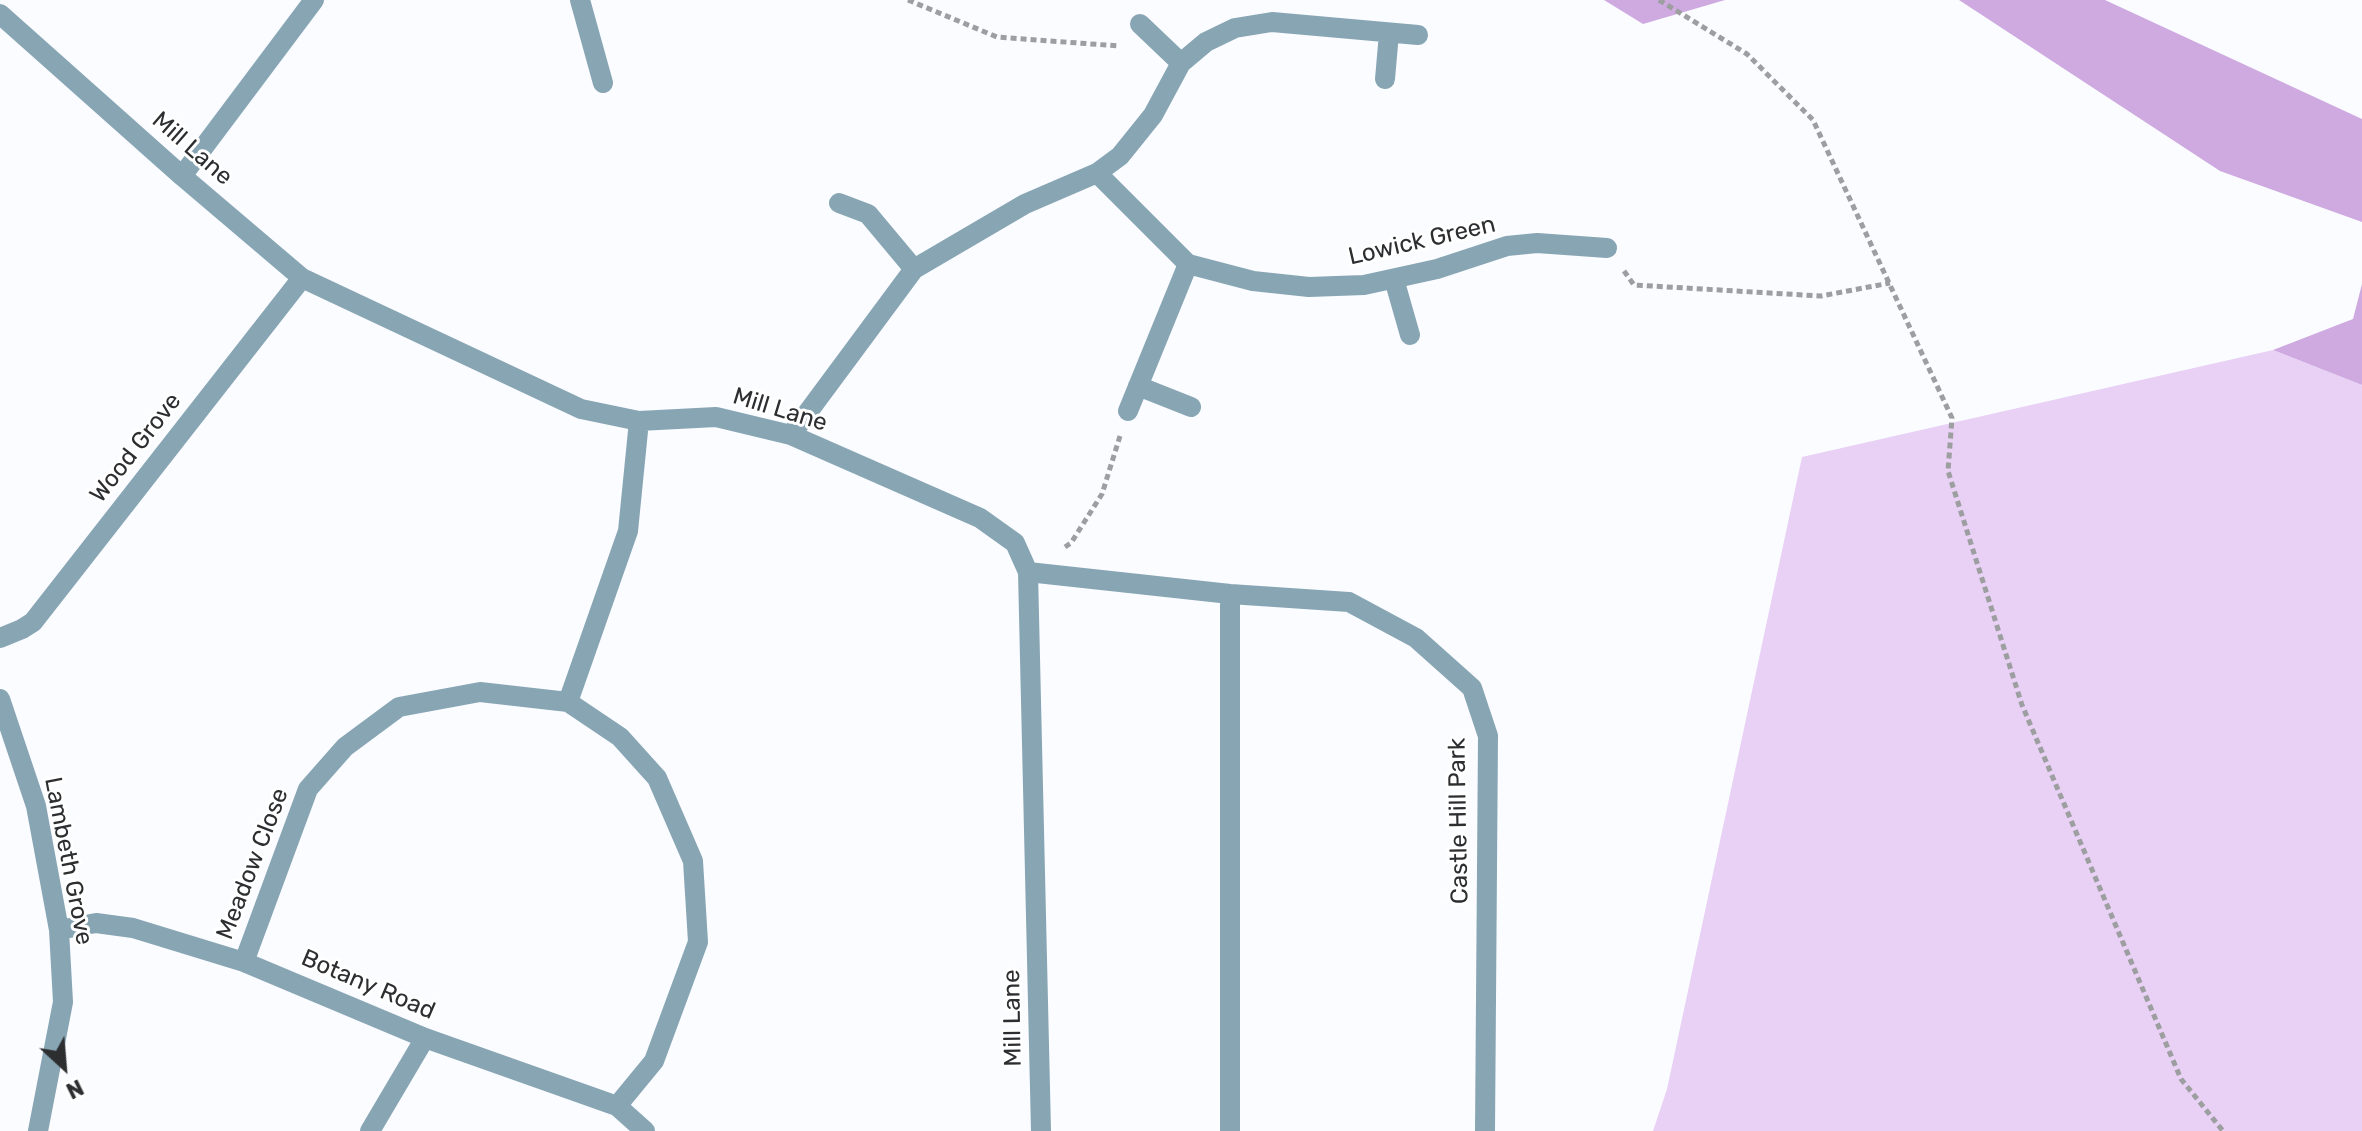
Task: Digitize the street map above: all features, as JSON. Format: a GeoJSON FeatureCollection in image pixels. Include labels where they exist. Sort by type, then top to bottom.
{"type":"FeatureCollection","features":[{"type":"Feature","properties":{"kind":"street"},"geometry":{"type":"LineString","coordinates":[[182,176],[314,0]]}},
{"type":"Feature","properties":{"kind":"street"},"geometry":{"type":"LineString","coordinates":[[580,0],[603,83]]}},
{"type":"Feature","properties":{"kind":"street","name":"Mill Lane"},"geometry":{"type":"LineString","coordinates":[[0,14],[302,278],[581,409],[639,421],[716,417],[791,435],[980,518],[1015,543],[1028,572],[1041,1131]]}},
{"type":"Feature","properties":{"kind":"street"},"geometry":{"type":"LineString","coordinates":[[791,435],[914,269],[1025,204],[1097,173],[1120,156],[1153,115],[1181,63],[1206,42],[1235,28],[1272,22],[1418,35]]}},
{"type":"Feature","properties":{"kind":"street"},"geometry":{"type":"LineString","coordinates":[[1146,30],[1181,63]]}},
{"type":"Feature","properties":{"kind":"street"},"geometry":{"type":"LineString","coordinates":[[1385,79],[1389,33]]}},
{"type":"Feature","properties":{"kind":"street"},"geometry":{"type":"LineString","coordinates":[[1097,173],[1188,264],[1128,411]]}},
{"type":"Feature","properties":{"kind":"street"},"geometry":{"type":"LineString","coordinates":[[839,203],[868,214],[914,269]]}},
{"type":"Feature","properties":{"kind":"street","name":"Lowick Green"},"geometry":{"type":"LineString","coordinates":[[1188,264],[1253,281],[1309,287],[1364,285],[1437,269],[1507,246],[1537,243],[1607,248]]}},
{"type":"Feature","properties":{"kind":"street","name":"Wood Grove"},"geometry":{"type":"LineString","coordinates":[[0,638],[22,629],[39,614],[302,278]]}},
{"type":"Feature","properties":{"kind":"street"},"geometry":{"type":"LineString","coordinates":[[1394,279],[1410,335]]}},
{"type":"Feature","properties":{"kind":"street"},"geometry":{"type":"LineString","coordinates":[[1138,386],[1191,407]]}},
{"type":"Feature","properties":{"kind":"street"},"geometry":{"type":"LineString","coordinates":[[568,702],[628,531],[639,421]]}},
{"type":"Feature","properties":{"kind":"street","name":"Castle Hill Park"},"geometry":{"type":"LineString","coordinates":[[1028,572],[1230,594],[1349,602],[1416,638],[1472,688],[1488,736],[1485,1131]]}},
{"type":"Feature","properties":{"kind":"street"},"geometry":{"type":"LineString","coordinates":[[1230,594],[1230,1131]]}},
{"type":"Feature","properties":{"kind":"street","name":"Meadow Close"},"geometry":{"type":"LineString","coordinates":[[244,962],[308,789],[345,747],[399,707],[480,692],[568,702],[620,737],[657,778],[693,861],[698,942],[654,1061],[617,1106]]}},
{"type":"Feature","properties":{"kind":"street","name":"Lambeth Grove"},"geometry":{"type":"LineString","coordinates":[[0,699],[36,806],[59,930],[63,1002],[38,1131]]}},
{"type":"Feature","properties":{"kind":"street","name":"Botany Road"},"geometry":{"type":"LineString","coordinates":[[59,930],[96,923],[133,928],[244,962],[425,1038],[617,1106],[645,1131]]}},
{"type":"Feature","properties":{"kind":"street"},"geometry":{"type":"LineString","coordinates":[[370,1131],[425,1038]]}},
{"type":"Feature","properties":{"kind":"path"},"geometry":{"type":"LineString","coordinates":[[908,0],[997,37],[1134,46],[1146,30]]}},
{"type":"Feature","properties":{"kind":"path"},"geometry":{"type":"LineString","coordinates":[[1659,0],[1747,54],[1813,120],[1952,418],[1948,471],[2022,705],[2181,1079],[2223,1131]]}},
{"type":"Feature","properties":{"kind":"path"},"geometry":{"type":"LineString","coordinates":[[1607,248],[1634,285],[1821,296],[1890,283]]}},
{"type":"Feature","properties":{"kind":"path"},"geometry":{"type":"LineString","coordinates":[[1028,572],[1071,543],[1102,494],[1128,411]]}},
{"type":"Feature","properties":{"kind":"shaded area"},"geometry":{"type":"Polygon","coordinates":[[[1604,0],[1725,0],[1643,24],[1604,0]]]}},
{"type":"Feature","properties":{"kind":"shaded area"},"geometry":{"type":"Polygon","coordinates":[[[1959,0],[2105,0],[2362,119],[2362,222],[2220,171],[1959,0]]]}},
{"type":"Feature","properties":{"kind":"shaded area"},"geometry":{"type":"Polygon","coordinates":[[[2362,284],[2362,385],[2273,350],[2353,319],[2362,284]]]}},
{"type":"Feature","properties":{"kind":"shaded area"},"geometry":{"type":"Polygon","coordinates":[[[2273,350],[2362,385],[2362,1131],[1653,1131],[1667,1089],[1802,457],[2273,350]]]}}]}
